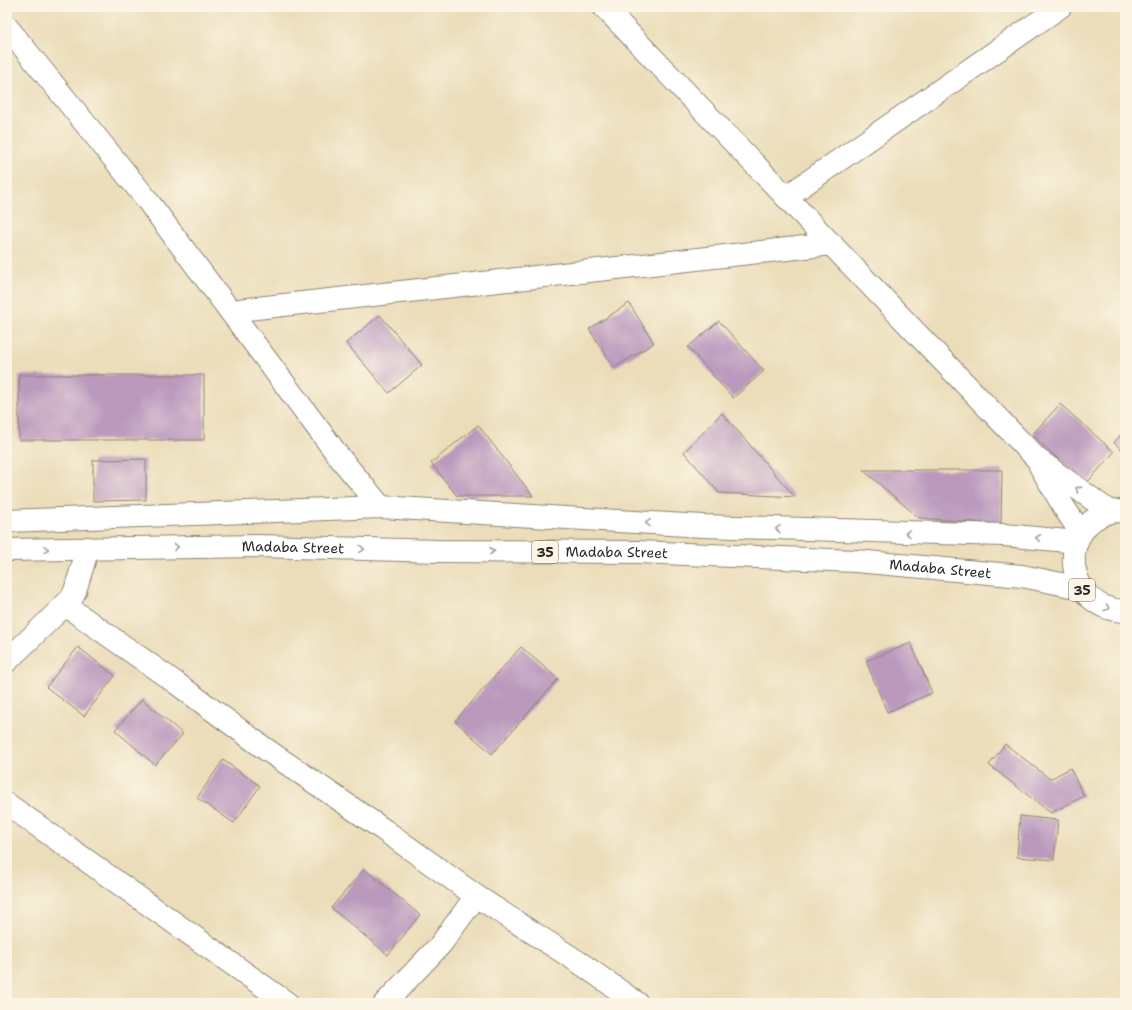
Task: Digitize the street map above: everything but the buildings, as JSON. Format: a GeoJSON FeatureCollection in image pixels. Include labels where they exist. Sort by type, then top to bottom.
{"type":"FeatureCollection","features":[{"type":"Feature","properties":{"kind":"street"},"geometry":{"type":"LineString","coordinates":[[604,7],[1037,459],[1117,512]]}},
{"type":"Feature","properties":{"kind":"street"},"geometry":{"type":"LineString","coordinates":[[786,198],[1060,7]]}},
{"type":"Feature","properties":{"kind":"street"},"geometry":{"type":"LineString","coordinates":[[7,27],[144,196],[340,458],[381,507]]}},
{"type":"Feature","properties":{"kind":"street"},"geometry":{"type":"LineString","coordinates":[[230,311],[832,244]]}},
{"type":"Feature","properties":{"kind":"street"},"geometry":{"type":"LineString","coordinates":[[1037,459],[1065,509],[1079,538]]}},
{"type":"Feature","properties":{"kind":"street"},"geometry":{"type":"LineString","coordinates":[[7,521],[381,507],[703,526],[1079,538]]}},
{"type":"Feature","properties":{"kind":"street"},"geometry":{"type":"LineString","coordinates":[[1079,538],[1094,520],[1117,512]]}},
{"type":"Feature","properties":{"kind":"street","name":"35"},"geometry":{"type":"LineString","coordinates":[[1079,538],[1073,566],[1081,588],[1095,603],[1114,611],[1125,611]]}},
{"type":"Feature","properties":{"kind":"street","name":"Madaba Street"},"geometry":{"type":"LineString","coordinates":[[7,550],[258,546],[438,551],[638,552],[856,561],[1022,576],[1081,588]]}},
{"type":"Feature","properties":{"kind":"street"},"geometry":{"type":"LineString","coordinates":[[7,661],[65,605],[75,591],[88,548]]}},
{"type":"Feature","properties":{"kind":"street"},"geometry":{"type":"LineString","coordinates":[[65,605],[176,683],[264,748],[384,830],[476,896],[583,965],[637,1003]]}},
{"type":"Feature","properties":{"kind":"street"},"geometry":{"type":"LineString","coordinates":[[7,804],[287,1003]]}},
{"type":"Feature","properties":{"kind":"street"},"geometry":{"type":"LineString","coordinates":[[385,1003],[441,944],[476,896]]}}]}
